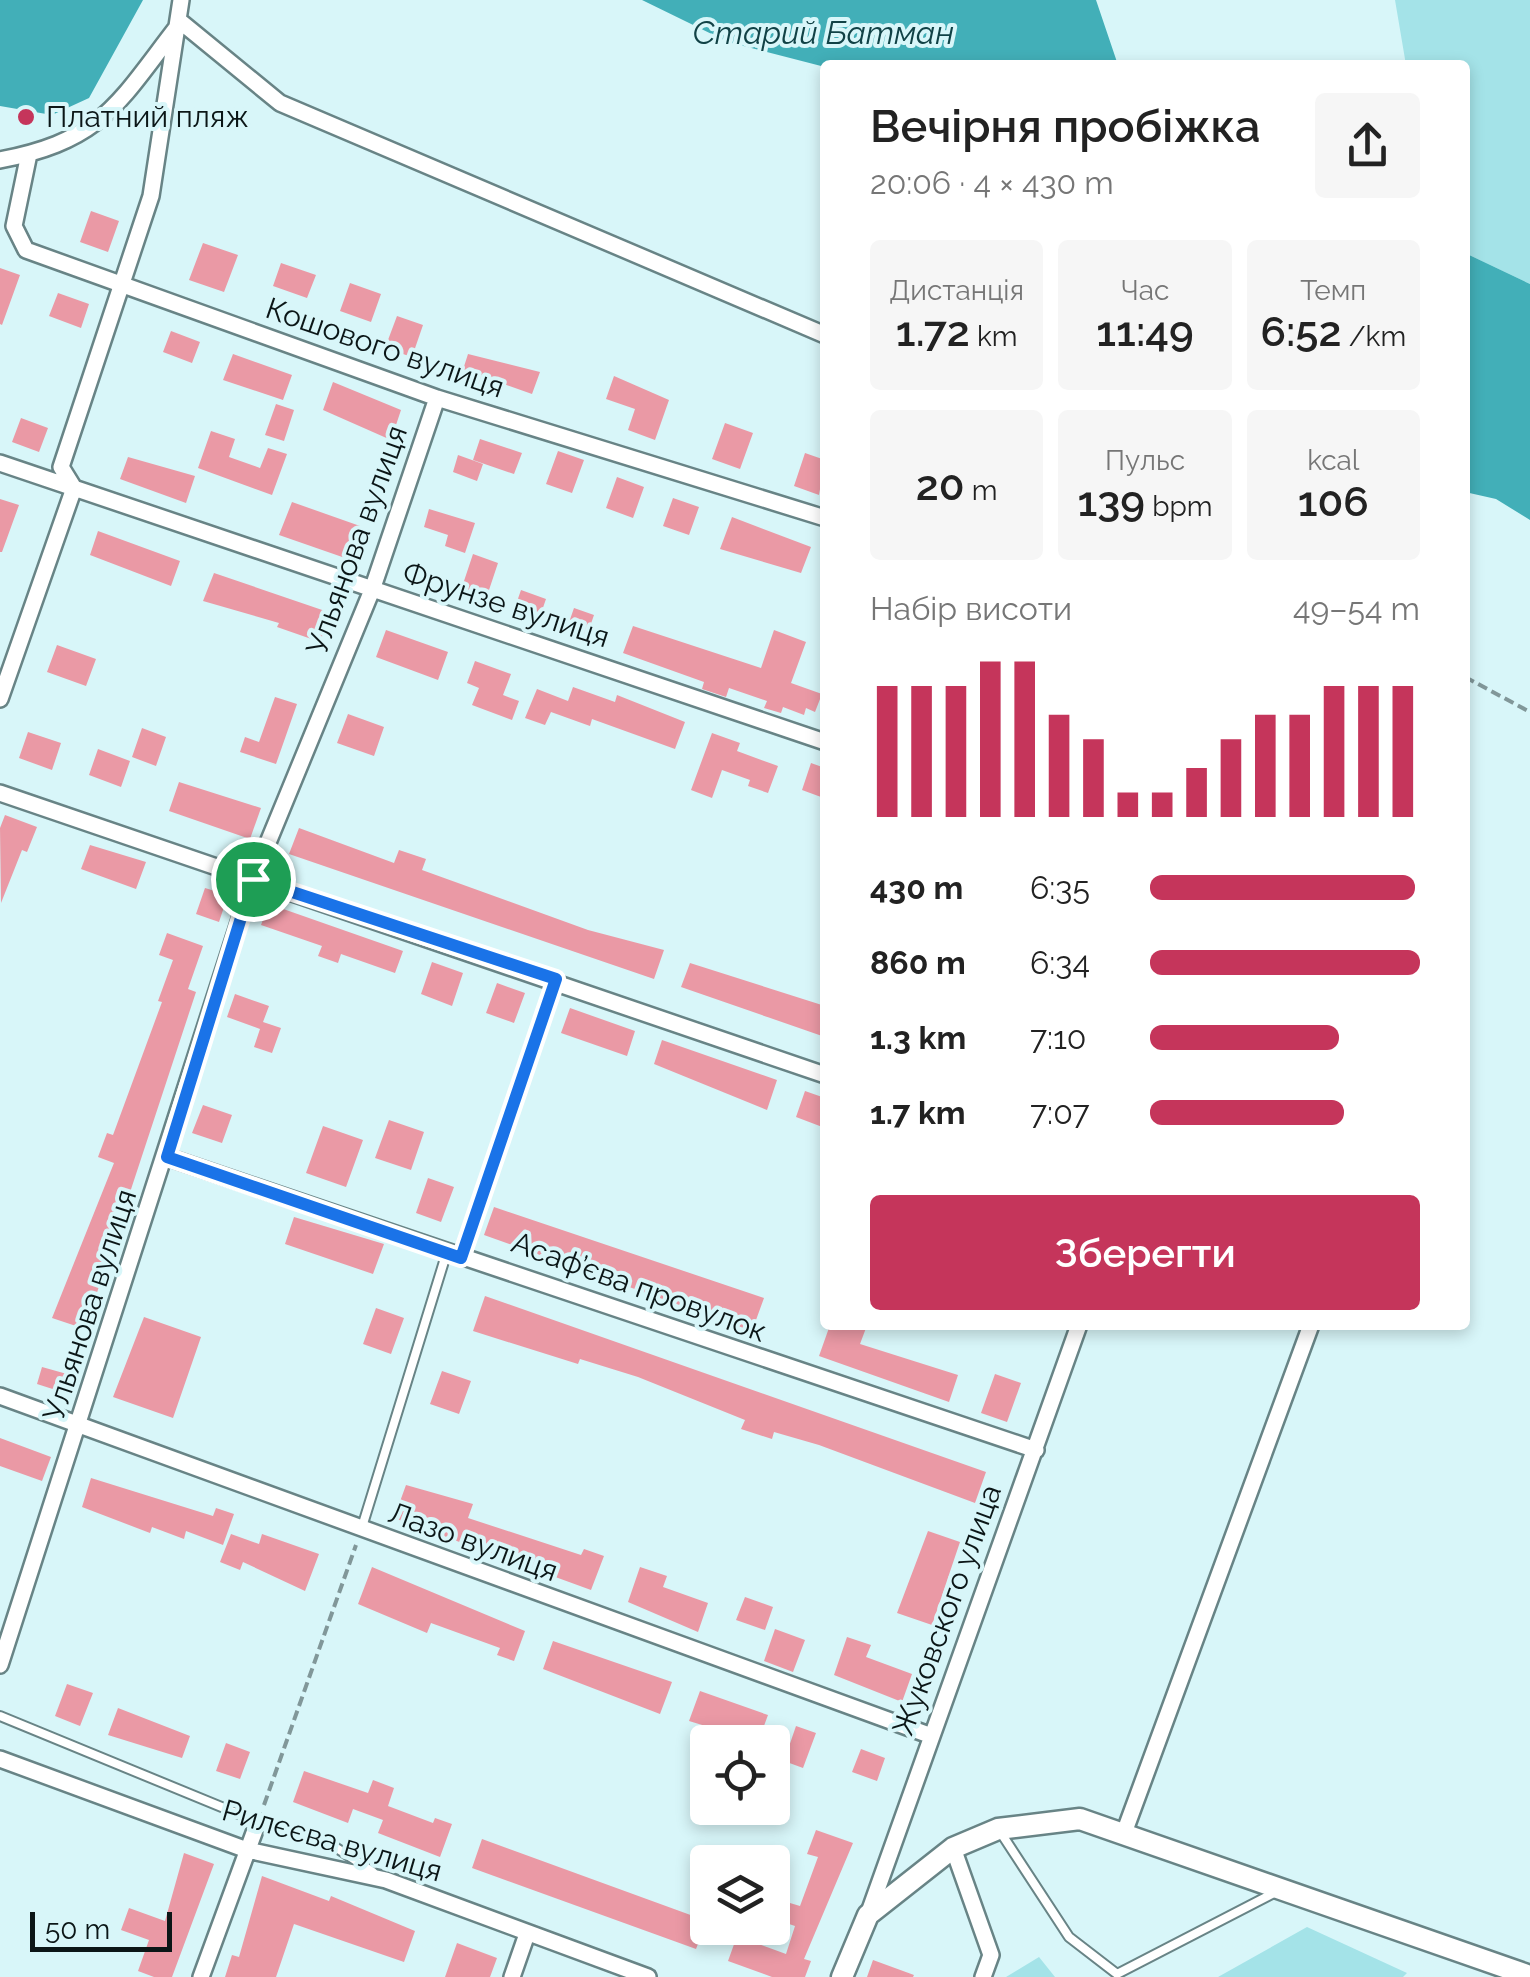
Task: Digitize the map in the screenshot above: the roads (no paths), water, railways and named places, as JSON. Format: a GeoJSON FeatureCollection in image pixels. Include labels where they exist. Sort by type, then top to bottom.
{"type":"FeatureCollection","features":[{"type":"Feature","properties":{"kind":"street"},"geometry":{"type":"LineString","coordinates":[[0,699],[74,488],[61,467],[151,196],[181,0]]}},
{"type":"Feature","properties":{"kind":"street"},"geometry":{"type":"LineString","coordinates":[[0,160],[51,150],[106,118],[180,22]]}},
{"type":"Feature","properties":{"kind":"street"},"geometry":{"type":"LineString","coordinates":[[180,22],[280,103],[820,333]]}},
{"type":"Feature","properties":{"kind":"street","name":"Кошового вулиця"},"geometry":{"type":"LineString","coordinates":[[29,154],[14,226],[26,250],[437,398],[820,516]]}},
{"type":"Feature","properties":{"kind":"street","name":"Ульянова вулиця"},"geometry":{"type":"LineString","coordinates":[[0,1666],[167,1157],[253,879],[372,590],[437,398]]}},
{"type":"Feature","properties":{"kind":"street","name":"Фрунзе вулиця"},"geometry":{"type":"LineString","coordinates":[[0,463],[820,740]]}},
{"type":"Feature","properties":{"kind":"street"},"geometry":{"type":"LineString","coordinates":[[0,793],[556,979],[820,1073]]}},
{"type":"Feature","properties":{"kind":"street","name":"Асаф’єва провулок"},"geometry":{"type":"LineString","coordinates":[[167,1157],[1036,1450]]}},
{"type":"Feature","properties":{"kind":"street","name":"Жуковского улица"},"geometry":{"type":"LineString","coordinates":[[868,1915],[1077,1330]]}},
{"type":"Feature","properties":{"kind":"street"},"geometry":{"type":"LineString","coordinates":[[1124,1833],[1309,1330]]}},
{"type":"Feature","properties":{"kind":"street","name":"Лазо вулиця"},"geometry":{"type":"LineString","coordinates":[[0,1396],[360,1532],[929,1736]]}},
{"type":"Feature","properties":{"kind":"street","name":"Рилєєва вулиця"},"geometry":{"type":"LineString","coordinates":[[0,1759],[247,1850],[386,1880],[648,1977]]}},
{"type":"Feature","properties":{"kind":"street"},"geometry":{"type":"LineString","coordinates":[[842,1977],[868,1915],[953,1848],[998,1830],[1080,1819],[1530,1976]]}},
{"type":"Feature","properties":{"kind":"street"},"geometry":{"type":"LineString","coordinates":[[201,1977],[258,1822]]}},
{"type":"Feature","properties":{"kind":"street"},"geometry":{"type":"LineString","coordinates":[[953,1848],[991,1955],[983,1977]]}},
{"type":"Feature","properties":{"kind":"street"},"geometry":{"type":"LineString","coordinates":[[512,1977],[526,1934]]}},
{"type":"Feature","properties":{"kind":"lane"},"geometry":{"type":"LineString","coordinates":[[360,1532],[453,1256],[556,979]]}},
{"type":"Feature","properties":{"kind":"lane"},"geometry":{"type":"LineString","coordinates":[[0,1716],[258,1822],[329,1843],[386,1880]]}},
{"type":"Feature","properties":{"kind":"lane"},"geometry":{"type":"LineString","coordinates":[[998,1830],[1069,1937],[1117,1974],[1283,1888]]}},
{"type":"Feature","properties":{"kind":"water"},"geometry":{"type":"Polygon","coordinates":[[[0,0],[143,0],[89,98],[52,115],[0,106],[0,0]]]}},
{"type":"Feature","properties":{"kind":"water","name":"Старий Батман"},"geometry":{"type":"Polygon","coordinates":[[[642,0],[1096,0],[1116,60],[820,60],[820,66],[728,42],[642,0]]]}},
{"type":"Feature","properties":{"kind":"water"},"geometry":{"type":"Polygon","coordinates":[[[1470,255],[1530,284],[1530,520],[1496,499],[1470,493],[1470,255]]]}},
{"type":"Feature","properties":{"kind":"place","name":"Платний пляж"},"geometry":{"type":"Point","coordinates":[26,117]}}]}
